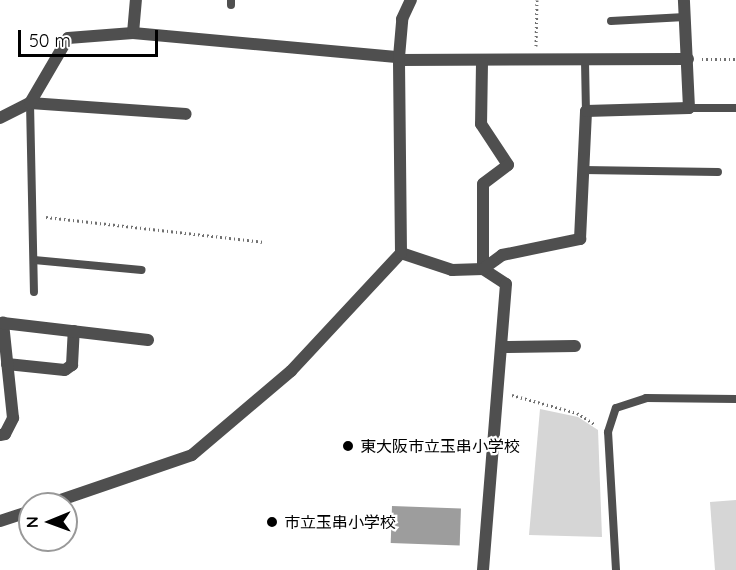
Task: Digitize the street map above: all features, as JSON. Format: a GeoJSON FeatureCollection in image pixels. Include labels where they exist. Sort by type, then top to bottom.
{"type":"FeatureCollection","features":[{"type":"Feature","properties":{"kind":"street"},"geometry":{"type":"LineString","coordinates":[[133,33],[136,0]]}},
{"type":"Feature","properties":{"kind":"street"},"geometry":{"type":"LineString","coordinates":[[78,494],[192,455],[291,371],[401,253],[399,58],[402,19],[411,0]]}},
{"type":"Feature","properties":{"kind":"street"},"geometry":{"type":"LineString","coordinates":[[401,253],[452,270],[483,269],[502,255],[580,239],[586,111],[689,108],[684,0]]}},
{"type":"Feature","properties":{"kind":"street"},"geometry":{"type":"LineString","coordinates":[[30,103],[68,38],[133,33],[399,58],[482,63],[688,59]]}},
{"type":"Feature","properties":{"kind":"street"},"geometry":{"type":"LineString","coordinates":[[482,63],[481,124],[508,165],[483,184],[483,269]]}},
{"type":"Feature","properties":{"kind":"street"},"geometry":{"type":"LineString","coordinates":[[0,118],[30,103],[186,114]]}},
{"type":"Feature","properties":{"kind":"street"},"geometry":{"type":"LineString","coordinates":[[483,269],[506,284],[503,347],[483,570]]}},
{"type":"Feature","properties":{"kind":"street"},"geometry":{"type":"LineString","coordinates":[[0,435],[5,434],[13,418],[3,323],[148,340]]}},
{"type":"Feature","properties":{"kind":"street"},"geometry":{"type":"LineString","coordinates":[[7,364],[65,370],[72,365],[74,331]]}},
{"type":"Feature","properties":{"kind":"street"},"geometry":{"type":"LineString","coordinates":[[503,347],[575,346]]}},
{"type":"Feature","properties":{"kind":"street"},"geometry":{"type":"LineString","coordinates":[[0,521],[18,515]]}},
{"type":"Feature","properties":{"kind":"lane"},"geometry":{"type":"LineString","coordinates":[[610,21],[685,17]]}},
{"type":"Feature","properties":{"kind":"lane"},"geometry":{"type":"LineString","coordinates":[[585,61],[586,111]]}},
{"type":"Feature","properties":{"kind":"lane"},"geometry":{"type":"LineString","coordinates":[[30,103],[35,216],[34,292]]}},
{"type":"Feature","properties":{"kind":"lane"},"geometry":{"type":"LineString","coordinates":[[689,108],[736,108]]}},
{"type":"Feature","properties":{"kind":"lane"},"geometry":{"type":"LineString","coordinates":[[583,170],[718,172]]}},
{"type":"Feature","properties":{"kind":"lane"},"geometry":{"type":"LineString","coordinates":[[34,260],[142,270]]}},
{"type":"Feature","properties":{"kind":"lane"},"geometry":{"type":"LineString","coordinates":[[616,570],[608,432],[616,408],[646,398],[736,399]]}},
{"type":"Feature","properties":{"kind":"path"},"geometry":{"type":"LineString","coordinates":[[535,62],[537,0]]}},
{"type":"Feature","properties":{"kind":"path"},"geometry":{"type":"LineString","coordinates":[[688,59],[736,60]]}},
{"type":"Feature","properties":{"kind":"path"},"geometry":{"type":"LineString","coordinates":[[35,216],[265,242]]}},
{"type":"Feature","properties":{"kind":"path"},"geometry":{"type":"LineString","coordinates":[[499,392],[577,413],[608,432]]}},
{"type":"Feature","properties":{"kind":"shaded area"},"geometry":{"type":"Polygon","coordinates":[[[540,409],[578,417],[598,430],[602,537],[529,535],[540,409]]]}},
{"type":"Feature","properties":{"kind":"shaded area"},"geometry":{"type":"Polygon","coordinates":[[[736,500],[736,570],[715,570],[710,502],[736,500]]]}},
{"type":"Feature","properties":{"kind":"shaded area"},"geometry":{"type":"Polygon","coordinates":[[[392,506],[461,508],[460,545],[391,543],[392,506]]]}},
{"type":"Feature","properties":{"kind":"place","name":"東大阪市立玉串小学校"},"geometry":{"type":"Point","coordinates":[348,446]}},
{"type":"Feature","properties":{"kind":"place","name":"市立玉串小学校"},"geometry":{"type":"Point","coordinates":[272,522]}}]}
